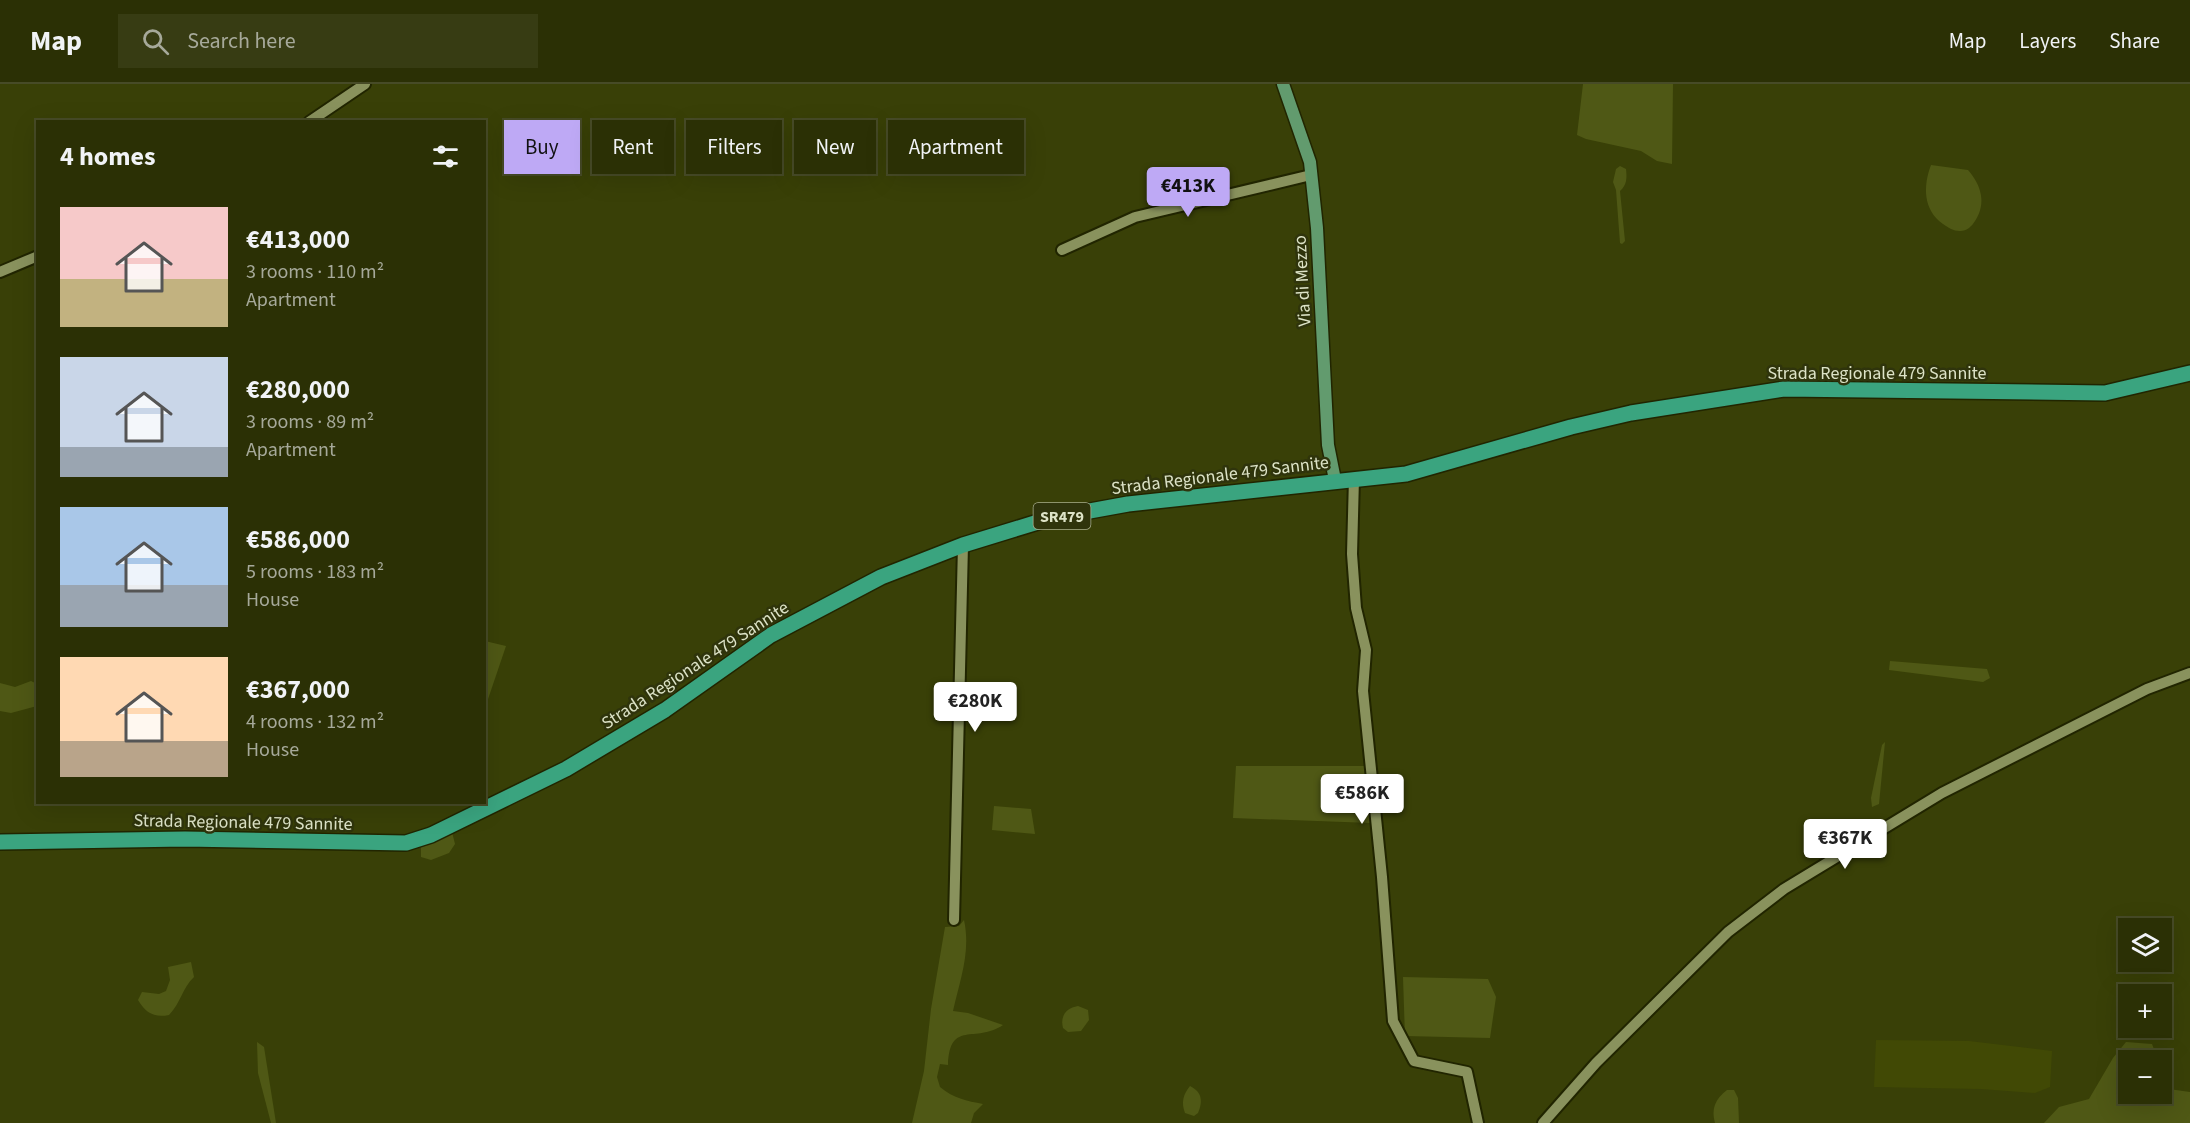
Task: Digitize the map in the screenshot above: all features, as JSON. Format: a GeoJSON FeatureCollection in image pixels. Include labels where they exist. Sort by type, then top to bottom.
{"type":"FeatureCollection","features":[{"type":"Feature","properties":{"kind":"main road","name":"Via di Mezzo"},"geometry":{"type":"LineString","coordinates":[[1283,84],[1310,162],[1317,228],[1328,445],[1335,480]]}},
{"type":"Feature","properties":{"kind":"main road","name":"Strada Regionale 479 Sannite"},"geometry":{"type":"LineString","coordinates":[[0,842],[185,839],[406,843],[431,835],[545,779],[626,735],[784,627],[881,577],[963,545],[1051,518],[1128,504],[1406,474],[1571,427],[1632,413],[1784,389],[2105,393],[2190,374]]}},
{"type":"Feature","properties":{"kind":"street"},"geometry":{"type":"LineString","coordinates":[[312,120],[365,84]]}},
{"type":"Feature","properties":{"kind":"street"},"geometry":{"type":"LineString","coordinates":[[1062,250],[1136,217],[1311,175]]}},
{"type":"Feature","properties":{"kind":"street"},"geometry":{"type":"LineString","coordinates":[[0,272],[36,257]]}},
{"type":"Feature","properties":{"kind":"street"},"geometry":{"type":"LineString","coordinates":[[1354,478],[1352,554],[1356,608],[1366,650],[1363,691],[1382,877],[1393,1021],[1414,1061],[1467,1072],[1478,1123]]}},
{"type":"Feature","properties":{"kind":"street"},"geometry":{"type":"LineString","coordinates":[[954,920],[963,545]]}},
{"type":"Feature","properties":{"kind":"street"},"geometry":{"type":"LineString","coordinates":[[1543,1123],[1596,1063],[1728,932],[1784,890],[1942,793],[2147,689],[2190,673]]}},
{"type":"Feature","properties":{"kind":"shaded area"},"geometry":{"type":"Polygon","coordinates":[[[1583,84],[1673,84],[1672,164],[1657,161],[1641,151],[1577,135],[1583,84]]]}},
{"type":"Feature","properties":{"kind":"shaded area"},"geometry":{"type":"Polygon","coordinates":[[[1931,165],[1968,170],[1976,182],[1981,194],[1981,208],[1975,221],[1967,229],[1960,231],[1951,229],[1936,218],[1928,205],[1926,189],[1931,165]]]}},
{"type":"Feature","properties":{"kind":"shaded area"},"geometry":{"type":"Polygon","coordinates":[[[1620,166],[1626,169],[1625,184],[1620,191],[1625,241],[1622,244],[1620,243],[1616,190],[1613,182],[1616,169],[1620,166]]]}},
{"type":"Feature","properties":{"kind":"shaded area"},"geometry":{"type":"Polygon","coordinates":[[[486,641],[506,646],[486,705],[486,641]]]}},
{"type":"Feature","properties":{"kind":"shaded area"},"geometry":{"type":"Polygon","coordinates":[[[1890,661],[1987,669],[1990,678],[1983,682],[1889,670],[1890,661]]]}},
{"type":"Feature","properties":{"kind":"shaded area"},"geometry":{"type":"Polygon","coordinates":[[[31,681],[36,684],[36,706],[11,713],[0,711],[0,683],[15,687],[31,681]]]}},
{"type":"Feature","properties":{"kind":"shaded area"},"geometry":{"type":"Polygon","coordinates":[[[1885,742],[1879,804],[1872,807],[1871,798],[1882,745],[1885,742]]]}},
{"type":"Feature","properties":{"kind":"shaded area"},"geometry":{"type":"Polygon","coordinates":[[[1236,766],[1365,766],[1371,823],[1233,818],[1236,766]]]}},
{"type":"Feature","properties":{"kind":"shaded area"},"geometry":{"type":"Polygon","coordinates":[[[994,806],[1031,809],[1035,834],[992,830],[994,806]]]}},
{"type":"Feature","properties":{"kind":"shaded area"},"geometry":{"type":"Polygon","coordinates":[[[452,832],[455,844],[449,853],[431,860],[421,857],[421,845],[452,832]]]}},
{"type":"Feature","properties":{"kind":"shaded area"},"geometry":{"type":"Polygon","coordinates":[[[964,920],[965,955],[953,1011],[968,1013],[1003,1025],[983,1033],[959,1037],[950,1051],[948,1065],[940,1064],[937,1077],[940,1087],[950,1094],[983,1104],[974,1113],[971,1123],[912,1123],[924,1071],[931,1009],[945,927],[959,926],[964,920]]]}},
{"type":"Feature","properties":{"kind":"shaded area"},"geometry":{"type":"Polygon","coordinates":[[[191,962],[194,977],[169,1015],[151,1014],[144,1008],[138,1000],[142,992],[159,994],[166,991],[170,980],[168,967],[191,962]]]}},
{"type":"Feature","properties":{"kind":"shaded area"},"geometry":{"type":"Polygon","coordinates":[[[1403,977],[1488,979],[1496,997],[1490,1038],[1405,1036],[1403,977]]]}},
{"type":"Feature","properties":{"kind":"shaded area"},"geometry":{"type":"Polygon","coordinates":[[[1078,1006],[1088,1010],[1089,1020],[1081,1031],[1068,1032],[1063,1028],[1063,1016],[1067,1011],[1078,1006]]]}},
{"type":"Feature","properties":{"kind":"shaded area"},"geometry":{"type":"Polygon","coordinates":[[[1876,1040],[1969,1041],[2052,1051],[2050,1087],[2035,1093],[1981,1089],[1874,1087],[1876,1040]]]}},
{"type":"Feature","properties":{"kind":"shaded area"},"geometry":{"type":"Polygon","coordinates":[[[257,1042],[264,1047],[276,1123],[271,1123],[258,1073],[257,1042]]]}},
{"type":"Feature","properties":{"kind":"shaded area"},"geometry":{"type":"Polygon","coordinates":[[[2126,1042],[2152,1044],[2154,1050],[2120,1050],[2126,1042]]]}},
{"type":"Feature","properties":{"kind":"shaded area"},"geometry":{"type":"Polygon","coordinates":[[[2118,1052],[2118,1104],[2172,1104],[2172,1089],[2190,1092],[2190,1123],[2044,1123],[2059,1107],[2089,1099],[2118,1052]]]}},
{"type":"Feature","properties":{"kind":"shaded area"},"geometry":{"type":"Polygon","coordinates":[[[1190,1086],[1197,1091],[1201,1101],[1200,1109],[1194,1116],[1185,1113],[1183,1105],[1184,1096],[1190,1086]]]}},
{"type":"Feature","properties":{"kind":"shaded area"},"geometry":{"type":"Polygon","coordinates":[[[1727,1090],[1734,1090],[1738,1098],[1739,1123],[1715,1123],[1715,1105],[1727,1090]]]}}]}
